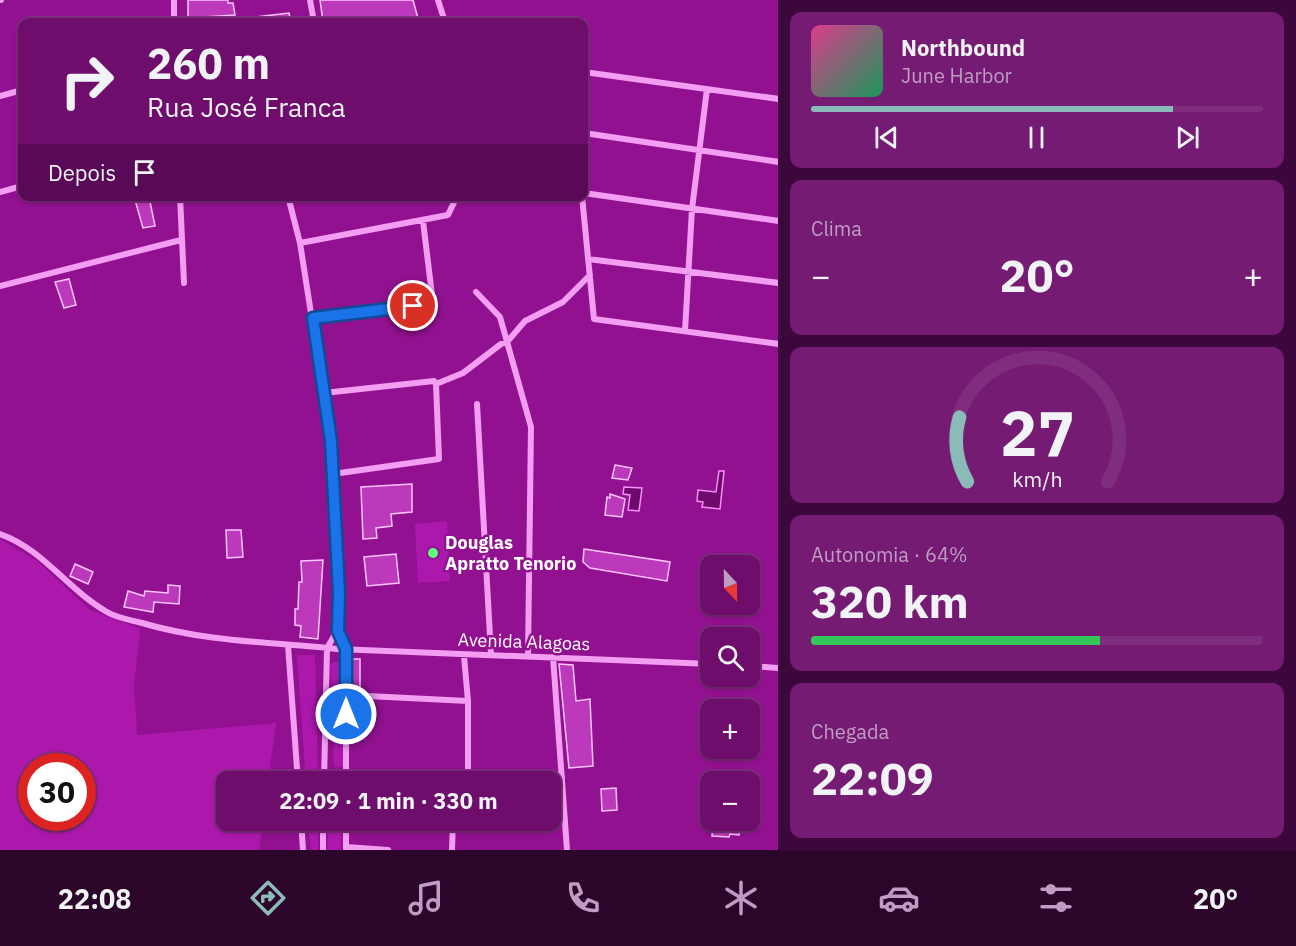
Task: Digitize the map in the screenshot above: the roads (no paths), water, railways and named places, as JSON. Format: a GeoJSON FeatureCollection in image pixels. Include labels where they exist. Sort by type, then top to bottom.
{"type":"FeatureCollection","features":[{"type":"Feature","properties":{"kind":"street"},"geometry":{"type":"LineString","coordinates":[[174,0],[174,18]]}},
{"type":"Feature","properties":{"kind":"street"},"geometry":{"type":"LineString","coordinates":[[310,0],[313,18]]}},
{"type":"Feature","properties":{"kind":"street"},"geometry":{"type":"LineString","coordinates":[[438,0],[444,18]]}},
{"type":"Feature","properties":{"kind":"street"},"geometry":{"type":"LineString","coordinates":[[588,73],[778,99]]}},
{"type":"Feature","properties":{"kind":"street"},"geometry":{"type":"LineString","coordinates":[[685,331],[693,210],[707,89]]}},
{"type":"Feature","properties":{"kind":"street"},"geometry":{"type":"LineString","coordinates":[[0,96],[18,91]]}},
{"type":"Feature","properties":{"kind":"street"},"geometry":{"type":"LineString","coordinates":[[588,134],[778,162]]}},
{"type":"Feature","properties":{"kind":"street"},"geometry":{"type":"LineString","coordinates":[[0,192],[18,187]]}},
{"type":"Feature","properties":{"kind":"street"},"geometry":{"type":"LineString","coordinates":[[588,196],[778,221]]}},
{"type":"Feature","properties":{"kind":"street"},"geometry":{"type":"LineString","coordinates":[[180,201],[184,283]]}},
{"type":"Feature","properties":{"kind":"street"},"geometry":{"type":"LineString","coordinates":[[289,201],[300,243],[313,318],[333,474],[339,592],[338,631],[346,649],[346,771]]}},
{"type":"Feature","properties":{"kind":"street"},"geometry":{"type":"LineString","coordinates":[[300,243],[448,215],[455,201]]}},
{"type":"Feature","properties":{"kind":"street"},"geometry":{"type":"LineString","coordinates":[[583,201],[594,319],[778,344]]}},
{"type":"Feature","properties":{"kind":"street"},"geometry":{"type":"LineString","coordinates":[[313,318],[433,303],[423,221]]}},
{"type":"Feature","properties":{"kind":"street"},"geometry":{"type":"LineString","coordinates":[[0,286],[181,240]]}},
{"type":"Feature","properties":{"kind":"street"},"geometry":{"type":"LineString","coordinates":[[588,259],[778,284]]}},
{"type":"Feature","properties":{"kind":"street"},"geometry":{"type":"LineString","coordinates":[[324,393],[436,383],[463,373],[501,344],[507,342],[525,321],[563,302],[590,275]]}},
{"type":"Feature","properties":{"kind":"street"},"geometry":{"type":"LineString","coordinates":[[476,292],[500,317],[531,427],[528,656]]}},
{"type":"Feature","properties":{"kind":"street"},"geometry":{"type":"LineString","coordinates":[[333,474],[439,459],[436,383]]}},
{"type":"Feature","properties":{"kind":"street"},"geometry":{"type":"LineString","coordinates":[[477,404],[491,654]]}},
{"type":"Feature","properties":{"kind":"street"},"geometry":{"type":"LineString","coordinates":[[0,534],[39,555],[84,597],[109,613],[182,632],[226,640],[323,647]]}},
{"type":"Feature","properties":{"kind":"street"},"geometry":{"type":"LineString","coordinates":[[324,771],[323,647],[338,631]]}},
{"type":"Feature","properties":{"kind":"street"},"geometry":{"type":"LineString","coordinates":[[288,645],[297,771]]}},
{"type":"Feature","properties":{"kind":"street","name":"Avenida Alagoas"},"geometry":{"type":"LineString","coordinates":[[323,647],[464,656],[491,654],[700,664]]}},
{"type":"Feature","properties":{"kind":"street"},"geometry":{"type":"LineString","coordinates":[[464,656],[468,701],[468,771]]}},
{"type":"Feature","properties":{"kind":"street"},"geometry":{"type":"LineString","coordinates":[[553,657],[567,850]]}},
{"type":"Feature","properties":{"kind":"street"},"geometry":{"type":"LineString","coordinates":[[760,667],[778,668]]}},
{"type":"Feature","properties":{"kind":"street"},"geometry":{"type":"LineString","coordinates":[[346,695],[468,701]]}},
{"type":"Feature","properties":{"kind":"street"},"geometry":{"type":"LineString","coordinates":[[302,831],[303,850]]}},
{"type":"Feature","properties":{"kind":"street"},"geometry":{"type":"LineString","coordinates":[[322,831],[323,850]]}},
{"type":"Feature","properties":{"kind":"street"},"geometry":{"type":"LineString","coordinates":[[346,831],[346,848],[388,850]]}},
{"type":"Feature","properties":{"kind":"street"},"geometry":{"type":"LineString","coordinates":[[452,850],[453,831]]}},
{"type":"Feature","properties":{"kind":"place","name":"Douglas Apratto Tenorio"},"geometry":{"type":"Point","coordinates":[433,553]}}]}
